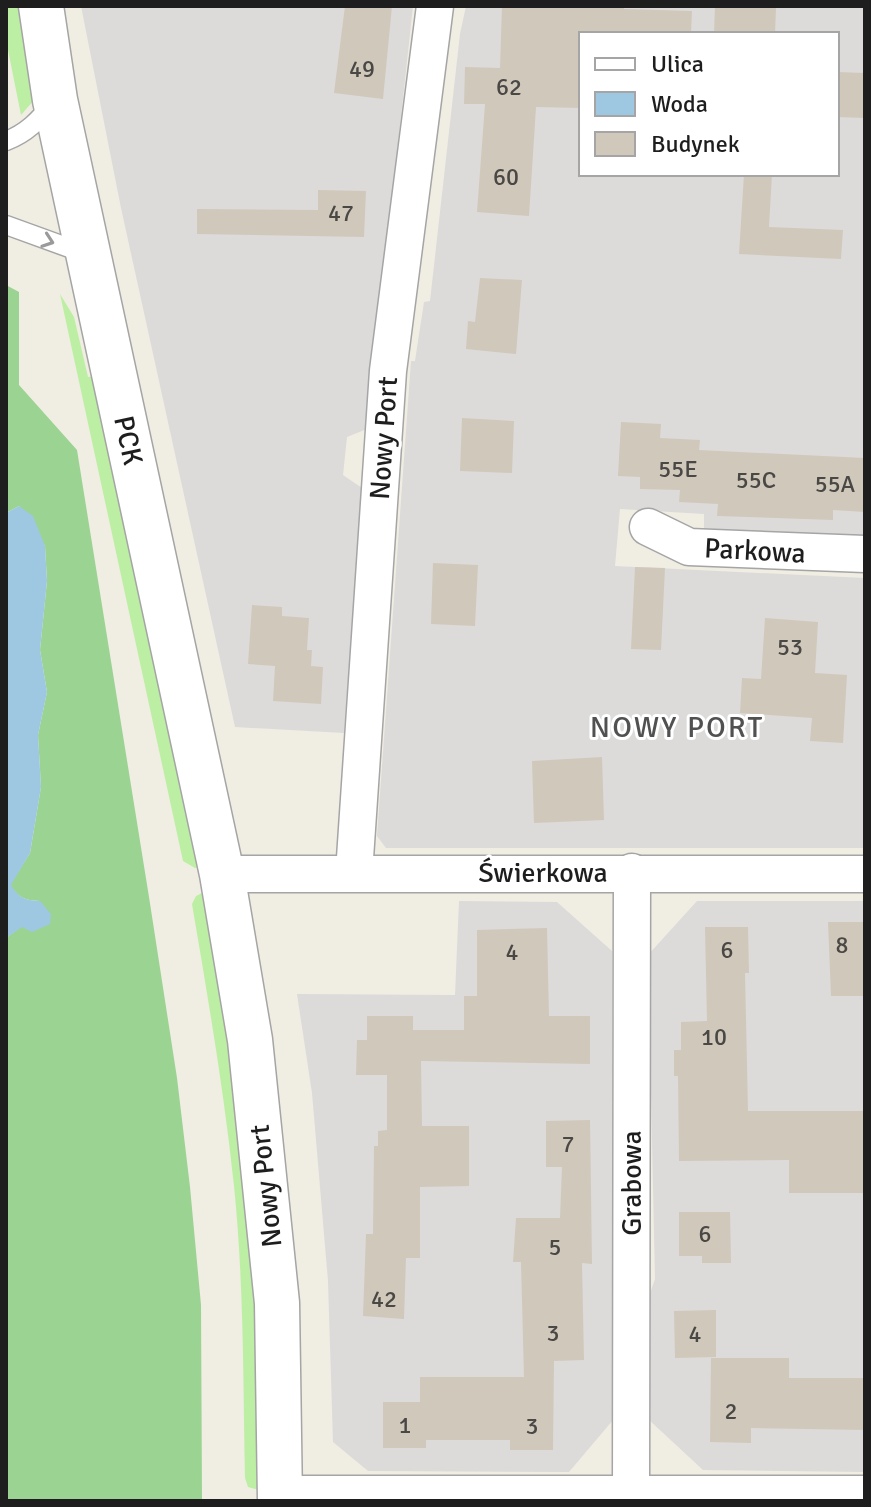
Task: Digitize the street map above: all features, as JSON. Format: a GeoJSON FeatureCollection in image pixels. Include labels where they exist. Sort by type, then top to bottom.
{"type":"FeatureCollection","features":[{"type":"Feature","properties":{"kind":"street","name":"PCK"},"geometry":{"type":"LineString","coordinates":[[41,6],[55,100],[222,874]]}},
{"type":"Feature","properties":{"kind":"street","name":"Nowy Port"},"geometry":{"type":"LineString","coordinates":[[354,873],[388,371],[435,6]]}},
{"type":"Feature","properties":{"kind":"street","name":"Parkowa"},"geometry":{"type":"LineString","coordinates":[[648,527],[689,547],[865,554]]}},
{"type":"Feature","properties":{"kind":"street","name":"Grabowa"},"geometry":{"type":"LineString","coordinates":[[631,1493],[632,872]]}},
{"type":"Feature","properties":{"kind":"street","name":"Nowy Port"},"geometry":{"type":"LineString","coordinates":[[222,874],[250,1040],[277,1303],[280,1497]]}},
{"type":"Feature","properties":{"kind":"street","name":"Świerkowa"},"geometry":{"type":"LineString","coordinates":[[222,874],[865,874]]}},
{"type":"Feature","properties":{"kind":"street"},"geometry":{"type":"LineString","coordinates":[[280,1497],[865,1494]]}},
{"type":"Feature","properties":{"kind":"lane"},"geometry":{"type":"LineString","coordinates":[[6,141],[33,126],[55,100]]}},
{"type":"Feature","properties":{"kind":"lane"},"geometry":{"type":"LineString","coordinates":[[6,225],[90,255]]}},
{"type":"Feature","properties":{"kind":"shaded area"},"geometry":{"type":"Polygon","coordinates":[[[81,6],[413,6],[367,429],[347,437],[343,475],[362,488],[344,733],[235,727],[121,208],[81,6]]]}},
{"type":"Feature","properties":{"kind":"shaded area"},"geometry":{"type":"Polygon","coordinates":[[[466,6],[865,6],[865,539],[704,531],[704,514],[620,509],[615,566],[865,578],[865,848],[386,848],[377,836],[411,361],[415,361],[424,302],[430,301],[460,34],[466,6]]]}},
{"type":"Feature","properties":{"kind":"shaded area"},"geometry":{"type":"Polygon","coordinates":[[[459,901],[557,902],[612,951],[613,1420],[569,1472],[368,1471],[333,1442],[328,1281],[312,1093],[297,994],[455,995],[459,901]]]}},
{"type":"Feature","properties":{"kind":"shaded area"},"geometry":{"type":"Polygon","coordinates":[[[697,901],[865,901],[865,1472],[703,1470],[648,1419],[649,1296],[655,1279],[648,955],[697,901]]]}},
{"type":"Feature","properties":{"kind":"green space"},"geometry":{"type":"Polygon","coordinates":[[[6,6],[20,6],[34,100],[21,115],[6,40],[6,6]]]}},
{"type":"Feature","properties":{"kind":"green space"},"geometry":{"type":"Polygon","coordinates":[[[6,285],[19,292],[19,385],[77,450],[177,1078],[190,1187],[201,1305],[202,1501],[6,1501],[6,938],[22,926],[40,901],[22,898],[10,885],[30,853],[41,787],[38,735],[47,692],[40,650],[47,581],[45,546],[19,506],[6,513],[6,285]]]}},
{"type":"Feature","properties":{"kind":"green space"},"geometry":{"type":"Polygon","coordinates":[[[60,294],[74,317],[88,377],[98,376],[203,866],[195,868],[183,861],[60,294]]]}},
{"type":"Feature","properties":{"kind":"green space"},"geometry":{"type":"Polygon","coordinates":[[[208,890],[253,1190],[263,1491],[248,1487],[245,1478],[241,1295],[234,1186],[221,1080],[192,904],[196,896],[208,890]]]}},
{"type":"Feature","properties":{"kind":"water"},"geometry":{"type":"Polygon","coordinates":[[[19,506],[33,516],[45,546],[47,581],[40,650],[47,692],[38,735],[41,787],[30,853],[11,885],[22,898],[40,901],[51,914],[50,924],[32,932],[22,927],[6,938],[6,513],[19,506]]]}},
{"type":"Feature","properties":{"kind":"building"},"geometry":{"type":"Polygon","coordinates":[[[345,6],[392,6],[383,99],[334,93],[345,6]]]}},
{"type":"Feature","properties":{"kind":"building"},"geometry":{"type":"Polygon","coordinates":[[[502,6],[624,6],[624,9],[692,11],[691,32],[579,32],[579,108],[536,107],[529,216],[477,212],[485,104],[464,104],[465,67],[500,68],[502,6]]]}},
{"type":"Feature","properties":{"kind":"building"},"geometry":{"type":"Polygon","coordinates":[[[715,6],[776,8],[775,32],[714,32],[715,6]]]}},
{"type":"Feature","properties":{"kind":"building"},"geometry":{"type":"Polygon","coordinates":[[[839,72],[865,73],[865,118],[839,117],[839,72]]]}},
{"type":"Feature","properties":{"kind":"building"},"geometry":{"type":"Polygon","coordinates":[[[744,176],[772,176],[769,227],[843,230],[841,259],[739,254],[744,176]]]}},
{"type":"Feature","properties":{"kind":"building"},"geometry":{"type":"Polygon","coordinates":[[[318,190],[366,191],[364,237],[197,234],[197,209],[318,210],[318,190]]]}},
{"type":"Feature","properties":{"kind":"building"},"geometry":{"type":"Polygon","coordinates":[[[480,278],[522,280],[516,354],[466,349],[468,321],[475,322],[480,278]]]}},
{"type":"Feature","properties":{"kind":"building"},"geometry":{"type":"Polygon","coordinates":[[[462,418],[514,421],[512,473],[460,471],[462,418]]]}},
{"type":"Feature","properties":{"kind":"building"},"geometry":{"type":"Polygon","coordinates":[[[621,422],[661,424],[660,438],[700,440],[699,450],[865,458],[865,512],[833,510],[833,520],[717,516],[718,504],[679,502],[680,490],[640,489],[640,477],[618,476],[621,422]]]}},
{"type":"Feature","properties":{"kind":"building"},"geometry":{"type":"Polygon","coordinates":[[[433,563],[478,565],[475,626],[431,624],[433,563]]]}},
{"type":"Feature","properties":{"kind":"building"},"geometry":{"type":"Polygon","coordinates":[[[635,567],[665,568],[661,650],[631,649],[635,567]]]}},
{"type":"Feature","properties":{"kind":"building"},"geometry":{"type":"Polygon","coordinates":[[[252,605],[282,607],[282,616],[309,618],[307,650],[312,650],[311,666],[323,667],[321,704],[273,701],[275,666],[248,664],[252,605]]]}},
{"type":"Feature","properties":{"kind":"building"},"geometry":{"type":"Polygon","coordinates":[[[765,618],[818,622],[815,673],[847,675],[843,743],[810,741],[812,718],[740,713],[742,678],[761,679],[765,618]]]}},
{"type":"Feature","properties":{"kind":"building"},"geometry":{"type":"Polygon","coordinates":[[[602,757],[604,820],[534,823],[532,761],[602,757]]]}},
{"type":"Feature","properties":{"kind":"building"},"geometry":{"type":"Polygon","coordinates":[[[828,922],[865,922],[865,996],[831,996],[828,922]]]}},
{"type":"Feature","properties":{"kind":"building"},"geometry":{"type":"Polygon","coordinates":[[[705,927],[748,927],[749,973],[745,973],[748,1111],[865,1111],[865,1193],[789,1193],[789,1160],[679,1161],[678,1076],[674,1076],[674,1050],[681,1050],[681,1022],[707,1021],[705,927]]]}},
{"type":"Feature","properties":{"kind":"building"},"geometry":{"type":"Polygon","coordinates":[[[547,928],[549,1016],[590,1016],[590,1064],[421,1061],[422,1126],[469,1126],[469,1186],[420,1187],[420,1258],[406,1258],[404,1319],[363,1316],[366,1234],[373,1234],[374,1146],[378,1146],[378,1131],[387,1130],[387,1075],[356,1075],[357,1040],[367,1040],[367,1016],[413,1016],[413,1030],[464,1030],[464,996],[477,996],[477,930],[547,928]]]}},
{"type":"Feature","properties":{"kind":"building"},"geometry":{"type":"Polygon","coordinates":[[[590,1120],[592,1264],[582,1263],[584,1360],[554,1361],[553,1450],[510,1450],[510,1440],[426,1440],[426,1448],[383,1448],[383,1402],[420,1402],[420,1377],[524,1377],[521,1262],[513,1262],[516,1218],[560,1218],[562,1167],[546,1167],[546,1121],[590,1120]]]}},
{"type":"Feature","properties":{"kind":"building"},"geometry":{"type":"Polygon","coordinates":[[[679,1212],[730,1212],[731,1263],[702,1263],[702,1256],[679,1256],[679,1212]]]}},
{"type":"Feature","properties":{"kind":"building"},"geometry":{"type":"Polygon","coordinates":[[[716,1310],[716,1357],[675,1358],[674,1311],[716,1310]]]}},
{"type":"Feature","properties":{"kind":"building"},"geometry":{"type":"Polygon","coordinates":[[[711,1358],[789,1358],[789,1378],[865,1378],[865,1430],[751,1428],[751,1443],[710,1442],[711,1358]]]}},
{"type":"Feature","properties":{"kind":"district","name":"NOWY PORT"},"geometry":{"type":"Point","coordinates":[677,727]}}]}
